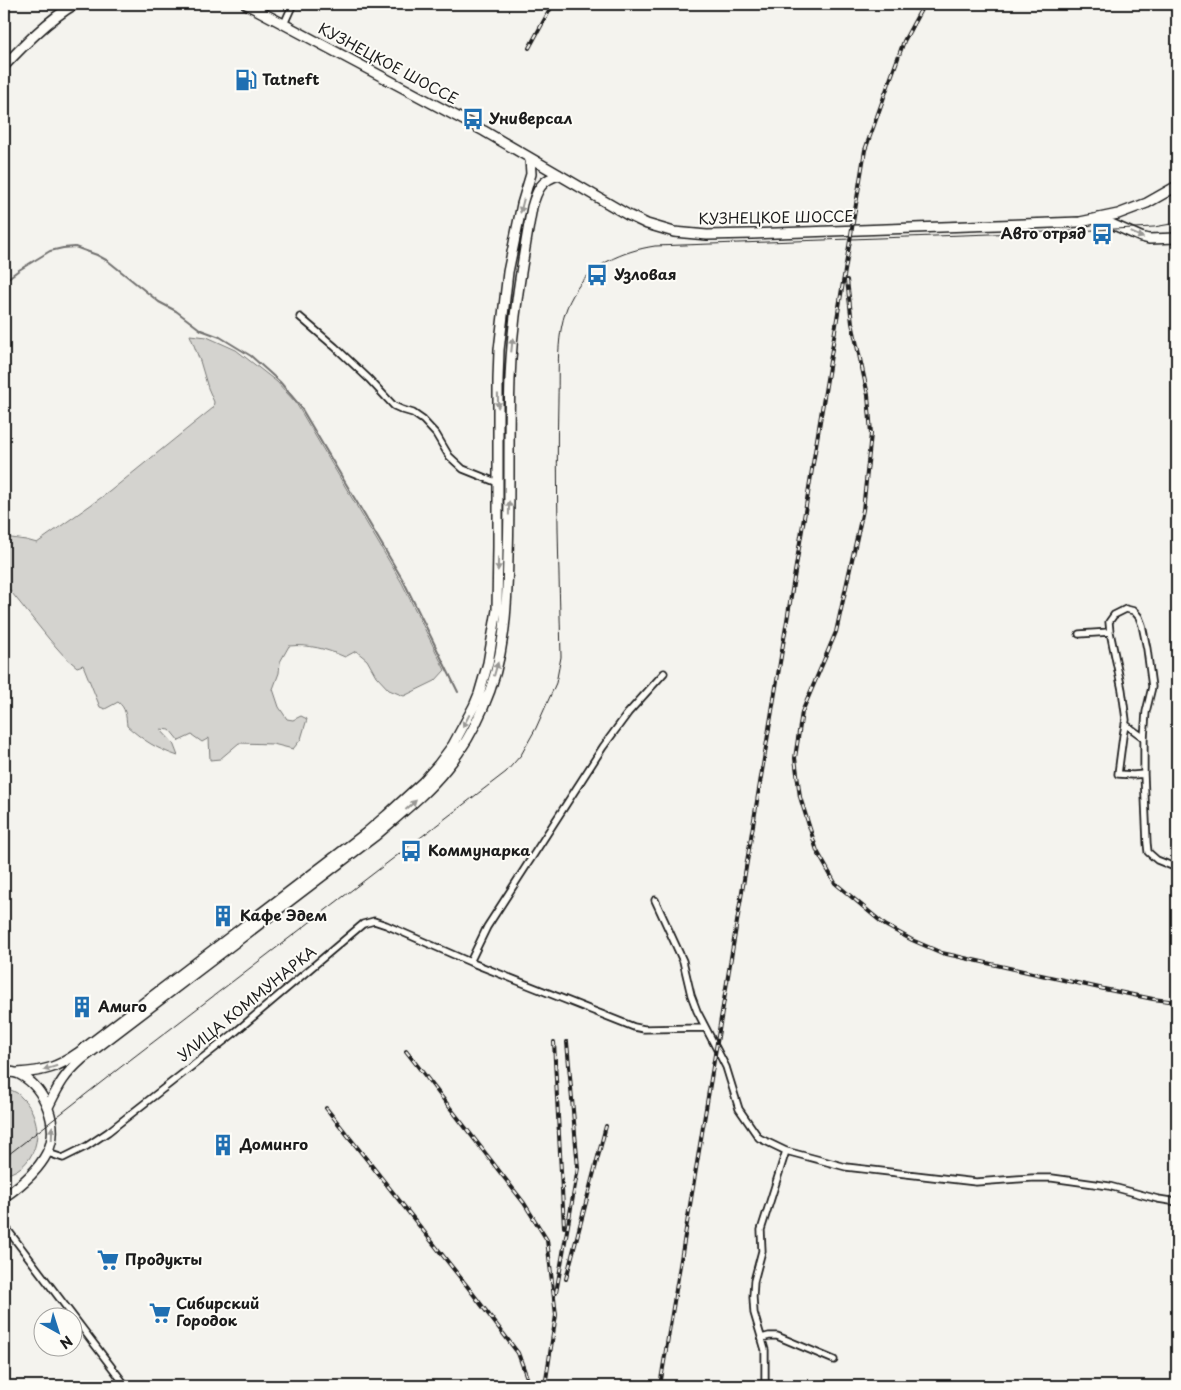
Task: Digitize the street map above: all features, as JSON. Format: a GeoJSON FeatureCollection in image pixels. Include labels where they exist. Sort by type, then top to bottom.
{"type":"FeatureCollection","features":[{"type":"Feature","properties":{"kind":"main road"},"geometry":{"type":"LineString","coordinates":[[4,66],[66,9],[75,4]]}},
{"type":"Feature","properties":{"kind":"main road","name":"КУЗНЕЦКОЕ ШОССЕ"},"geometry":{"type":"LineString","coordinates":[[246,4],[484,131],[617,210],[647,224],[666,230],[707,235],[1080,222],[1118,214],[1146,203],[1177,186]]}},
{"type":"Feature","properties":{"kind":"main road"},"geometry":{"type":"LineString","coordinates":[[4,1071],[18,1073],[36,1072],[65,1063],[366,833],[405,799],[438,765],[453,745],[474,706],[484,679],[497,610],[498,372],[508,272],[522,204],[531,174],[530,158]]}},
{"type":"Feature","properties":{"kind":"main road"},"geometry":{"type":"LineString","coordinates":[[48,1106],[60,1082],[82,1059],[367,842],[412,804],[446,769],[473,728],[483,709],[493,681],[502,647],[506,621],[511,351],[521,275],[535,198],[542,183],[548,178],[559,174]]}},
{"type":"Feature","properties":{"kind":"main road"},"geometry":{"type":"LineString","coordinates":[[1098,218],[1141,237],[1149,239],[1177,238]]}},
{"type":"Feature","properties":{"kind":"main road"},"geometry":{"type":"LineString","coordinates":[[4,1197],[31,1175],[48,1153],[53,1138],[53,1126],[48,1106],[36,1087],[18,1073]]}},
{"type":"Feature","properties":{"kind":"street"},"geometry":{"type":"LineString","coordinates":[[284,24],[293,4]]}},
{"type":"Feature","properties":{"kind":"street"},"geometry":{"type":"LineString","coordinates":[[300,316],[335,346],[394,406],[413,413],[423,420],[436,434],[449,456],[463,469],[498,483]]}},
{"type":"Feature","properties":{"kind":"street"},"geometry":{"type":"LineString","coordinates":[[1144,774],[1118,774],[1126,720],[1109,622],[1114,615],[1126,610],[1134,611],[1139,617],[1147,649],[1152,687],[1146,712],[1144,738],[1148,852],[1157,860],[1177,868]]}},
{"type":"Feature","properties":{"kind":"street"},"geometry":{"type":"LineString","coordinates":[[1079,634],[1110,632]]}},
{"type":"Feature","properties":{"kind":"street"},"geometry":{"type":"LineString","coordinates":[[470,962],[487,927],[603,747],[628,713],[664,673]]}},
{"type":"Feature","properties":{"kind":"street"},"geometry":{"type":"LineString","coordinates":[[1125,724],[1144,738]]}},
{"type":"Feature","properties":{"kind":"street"},"geometry":{"type":"LineString","coordinates":[[655,900],[683,961],[691,996],[705,1028],[726,1067],[739,1109],[759,1138],[786,1151],[846,1167],[976,1182],[1052,1178],[1109,1186],[1177,1202]]}},
{"type":"Feature","properties":{"kind":"street","name":"УЛИЦА КОММУНАРКА"},"geometry":{"type":"LineString","coordinates":[[48,1153],[64,1158],[108,1132],[233,1034],[363,924],[374,921],[470,962],[634,1027],[644,1029],[705,1028]]}},
{"type":"Feature","properties":{"kind":"street"},"geometry":{"type":"LineString","coordinates":[[765,1386],[766,1357],[754,1312],[752,1296],[762,1251],[761,1230],[786,1151]]}},
{"type":"Feature","properties":{"kind":"street"},"geometry":{"type":"LineString","coordinates":[[4,1225],[126,1386]]}},
{"type":"Feature","properties":{"kind":"street"},"geometry":{"type":"LineString","coordinates":[[762,1338],[777,1336],[834,1360]]}},
{"type":"Feature","properties":{"kind":"shaded area"},"geometry":{"type":"Polygon","coordinates":[[[190,335],[207,337],[236,350],[277,382],[296,403],[402,583],[445,670],[435,681],[404,696],[389,690],[376,676],[367,660],[356,651],[345,657],[317,648],[289,646],[280,662],[279,673],[273,689],[279,707],[287,719],[293,720],[301,716],[307,719],[301,739],[293,749],[273,744],[239,743],[220,759],[210,760],[209,738],[202,742],[192,735],[179,741],[170,730],[160,729],[173,743],[178,756],[151,744],[127,726],[126,716],[121,704],[118,702],[105,709],[100,707],[83,665],[77,667],[65,657],[4,583],[4,537],[37,543],[109,492],[213,408],[214,402],[190,335]]]}},
{"type":"Feature","properties":{"kind":"shaded area"},"geometry":{"type":"Polygon","coordinates":[[[4,1088],[17,1093],[29,1107],[35,1118],[37,1130],[36,1142],[26,1163],[4,1175],[4,1088]]]}},
{"type":"Feature","properties":{"kind":"waterway"},"geometry":{"type":"LineString","coordinates":[[4,281],[50,251],[75,247],[97,255],[108,261],[159,302],[176,311],[201,330],[220,337],[251,356],[280,382],[300,406],[404,582],[458,692]]}},
{"type":"Feature","properties":{"kind":"tram line"},"geometry":{"type":"LineString","coordinates":[[4,1158],[506,772],[521,755],[536,728],[556,683],[561,657],[557,463],[558,359],[563,319],[567,307],[580,284],[588,275],[619,256],[655,246],[1075,231],[1154,227],[1177,223]]}},
{"type":"Feature","properties":{"kind":"railway"},"geometry":{"type":"LineString","coordinates":[[529,48],[553,4]]}},
{"type":"Feature","properties":{"kind":"railway"},"geometry":{"type":"LineString","coordinates":[[660,1386],[865,150],[904,41],[924,4]]}},
{"type":"Feature","properties":{"kind":"railway"},"geometry":{"type":"LineString","coordinates":[[847,280],[852,323],[868,395],[871,434],[863,510],[836,632],[802,712],[795,758],[800,797],[817,851],[835,883],[885,925],[912,940],[942,953],[1104,989],[1177,1002]]}},
{"type":"Feature","properties":{"kind":"railway"},"geometry":{"type":"LineString","coordinates":[[554,1042],[564,1227]]}},
{"type":"Feature","properties":{"kind":"railway"},"geometry":{"type":"LineString","coordinates":[[556,1293],[578,1168],[567,1042]]}},
{"type":"Feature","properties":{"kind":"railway"},"geometry":{"type":"LineString","coordinates":[[406,1051],[524,1203],[547,1240],[556,1315],[545,1386]]}},
{"type":"Feature","properties":{"kind":"railway"},"geometry":{"type":"LineString","coordinates":[[326,1108],[518,1353],[530,1386]]}},
{"type":"Feature","properties":{"kind":"railway"},"geometry":{"type":"LineString","coordinates":[[566,1279],[606,1126]]}},
{"type":"Feature","properties":{"kind":"place","name":"Tatneft"},"geometry":{"type":"Point","coordinates":[246,80]}},
{"type":"Feature","properties":{"kind":"place","name":"Универсал"},"geometry":{"type":"Point","coordinates":[473,119]}},
{"type":"Feature","properties":{"kind":"place","name":"Авто отряд"},"geometry":{"type":"Point","coordinates":[1102,234]}},
{"type":"Feature","properties":{"kind":"place","name":"Узловая"},"geometry":{"type":"Point","coordinates":[597,275]}},
{"type":"Feature","properties":{"kind":"place","name":"Коммунарка"},"geometry":{"type":"Point","coordinates":[411,851]}},
{"type":"Feature","properties":{"kind":"place","name":"Кафе Эдем"},"geometry":{"type":"Point","coordinates":[223,916]}},
{"type":"Feature","properties":{"kind":"place","name":"Амиго"},"geometry":{"type":"Point","coordinates":[82,1007]}},
{"type":"Feature","properties":{"kind":"place","name":"Доминго"},"geometry":{"type":"Point","coordinates":[223,1145]}},
{"type":"Feature","properties":{"kind":"place","name":"Продукты"},"geometry":{"type":"Point","coordinates":[108,1260]}},
{"type":"Feature","properties":{"kind":"place","name":"Сибирский Городок"},"geometry":{"type":"Point","coordinates":[160,1313]}}]}
